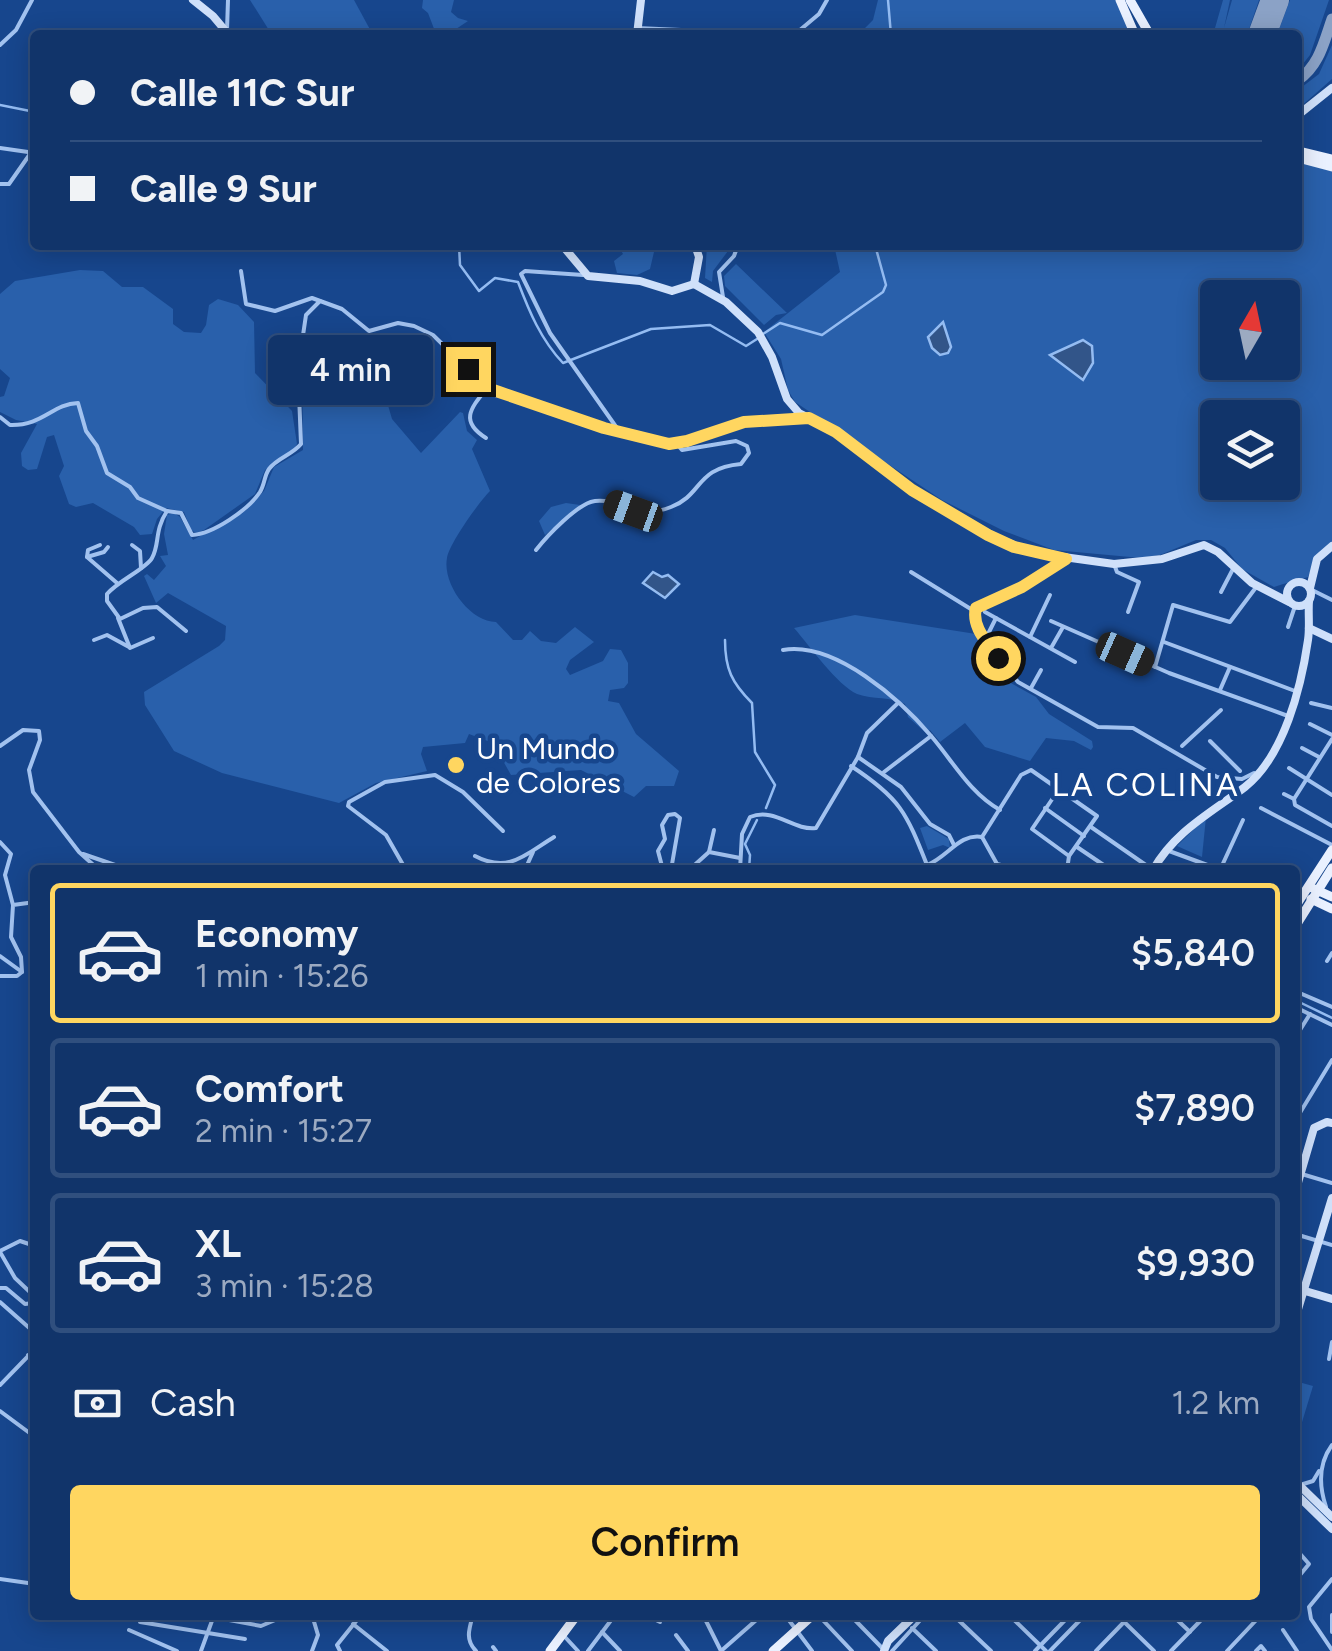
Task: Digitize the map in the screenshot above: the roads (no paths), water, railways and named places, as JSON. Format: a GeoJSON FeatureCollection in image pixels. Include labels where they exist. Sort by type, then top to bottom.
{"type":"FeatureCollection","features":[{"type":"Feature","properties":{"kind":"main road"},"geometry":{"type":"LineString","coordinates":[[193,0],[225,30]]}},
{"type":"Feature","properties":{"kind":"main road"},"geometry":{"type":"LineString","coordinates":[[637,30],[640,0]]}},
{"type":"Feature","properties":{"kind":"main road"},"geometry":{"type":"LineString","coordinates":[[1120,0],[1133,30]]}},
{"type":"Feature","properties":{"kind":"main road"},"geometry":{"type":"LineString","coordinates":[[1134,0],[1148,30]]}},
{"type":"Feature","properties":{"kind":"main road"},"geometry":{"type":"LineString","coordinates":[[1302,113],[1332,88]]}},
{"type":"Feature","properties":{"kind":"main road"},"geometry":{"type":"LineString","coordinates":[[1302,155],[1332,159]]}},
{"type":"Feature","properties":{"kind":"main road"},"geometry":{"type":"LineString","coordinates":[[1302,156],[1332,167]]}},
{"type":"Feature","properties":{"kind":"main road"},"geometry":{"type":"LineString","coordinates":[[566,250],[588,276],[640,282],[668,290],[694,284],[726,302],[761,336],[790,404],[836,432],[912,490],[988,535],[1055,562],[1150,562],[1204,545],[1307,617]]}},
{"type":"Feature","properties":{"kind":"main road"},"geometry":{"type":"LineString","coordinates":[[694,284],[697,250]]}},
{"type":"Feature","properties":{"kind":"main road"},"geometry":{"type":"LineString","coordinates":[[1156,865],[1190,826],[1256,777],[1291,718],[1309,628],[1309,585],[1317,559],[1332,546]]}},
{"type":"Feature","properties":{"kind":"main road"},"geometry":{"type":"LineString","coordinates":[[1276,595],[1294,583],[1309,585]]}},
{"type":"Feature","properties":{"kind":"main road"},"geometry":{"type":"LineString","coordinates":[[1288,589],[1294,605]]}},
{"type":"Feature","properties":{"kind":"main road"},"geometry":{"type":"LineString","coordinates":[[1294,605],[1309,601]]}},
{"type":"Feature","properties":{"kind":"main road"},"geometry":{"type":"LineString","coordinates":[[1309,628],[1332,639]]}},
{"type":"Feature","properties":{"kind":"main road"},"geometry":{"type":"LineString","coordinates":[[1300,917],[1332,847]]}},
{"type":"Feature","properties":{"kind":"main road"},"geometry":{"type":"LineString","coordinates":[[1300,901],[1332,868]]}},
{"type":"Feature","properties":{"kind":"main road"},"geometry":{"type":"LineString","coordinates":[[1312,892],[1332,898]]}},
{"type":"Feature","properties":{"kind":"main road"},"geometry":{"type":"LineString","coordinates":[[1312,892],[1332,909]]}},
{"type":"Feature","properties":{"kind":"main road"},"geometry":{"type":"LineString","coordinates":[[1300,1167],[1313,1130],[1329,1123]]}},
{"type":"Feature","properties":{"kind":"main road"},"geometry":{"type":"LineString","coordinates":[[1300,1287],[1332,1198]]}},
{"type":"Feature","properties":{"kind":"main road"},"geometry":{"type":"LineString","coordinates":[[1300,1289],[1332,1299]]}},
{"type":"Feature","properties":{"kind":"main road"},"geometry":{"type":"LineString","coordinates":[[1300,1493],[1330,1520]]}},
{"type":"Feature","properties":{"kind":"main road"},"geometry":{"type":"LineString","coordinates":[[550,1651],[573,1620]]}},
{"type":"Feature","properties":{"kind":"main road"},"geometry":{"type":"LineString","coordinates":[[769,1651],[800,1620]]}},
{"type":"Feature","properties":{"kind":"main road"},"geometry":{"type":"LineString","coordinates":[[793,1629],[807,1620]]}},
{"type":"Feature","properties":{"kind":"main road"},"geometry":{"type":"LineString","coordinates":[[884,1651],[888,1641],[909,1620]]}},
{"type":"Feature","properties":{"kind":"street"},"geometry":{"type":"LineString","coordinates":[[0,45],[16,30],[32,0]]}},
{"type":"Feature","properties":{"kind":"street"},"geometry":{"type":"LineString","coordinates":[[228,0],[228,30]]}},
{"type":"Feature","properties":{"kind":"street"},"geometry":{"type":"LineString","coordinates":[[800,30],[820,14],[827,0]]}},
{"type":"Feature","properties":{"kind":"street"},"geometry":{"type":"LineString","coordinates":[[0,148],[30,153]]}},
{"type":"Feature","properties":{"kind":"street"},"geometry":{"type":"LineString","coordinates":[[0,184],[10,184],[30,158]]}},
{"type":"Feature","properties":{"kind":"street"},"geometry":{"type":"LineString","coordinates":[[726,302],[718,276],[736,250]]}},
{"type":"Feature","properties":{"kind":"street"},"geometry":{"type":"LineString","coordinates":[[241,271],[246,304],[275,311],[307,299],[320,301],[342,309],[369,332],[402,323],[433,335],[487,388],[619,432],[676,443],[744,422],[809,418]]}},
{"type":"Feature","properties":{"kind":"street"},"geometry":{"type":"LineString","coordinates":[[588,276],[522,272],[550,334],[619,432]]}},
{"type":"Feature","properties":{"kind":"street"},"geometry":{"type":"LineString","coordinates":[[0,417],[10,425],[34,424],[78,402],[86,431],[97,446],[107,473],[130,487],[145,503],[181,513],[192,535],[203,533],[248,504],[260,492],[270,468],[298,449],[302,436],[298,369],[304,328],[306,315],[320,301]]}},
{"type":"Feature","properties":{"kind":"street"},"geometry":{"type":"LineString","coordinates":[[486,438],[472,429],[469,421],[487,388]]}},
{"type":"Feature","properties":{"kind":"street"},"geometry":{"type":"LineString","coordinates":[[604,428],[609,419]]}},
{"type":"Feature","properties":{"kind":"street"},"geometry":{"type":"LineString","coordinates":[[536,550],[586,504],[609,502],[640,512],[671,507],[682,502],[707,474],[743,463],[748,453],[746,445],[738,442],[682,450],[676,443]]}},
{"type":"Feature","properties":{"kind":"street"},"geometry":{"type":"LineString","coordinates":[[130,648],[106,597],[117,583],[141,568],[155,553],[156,533],[168,511]]}},
{"type":"Feature","properties":{"kind":"street"},"geometry":{"type":"LineString","coordinates":[[87,557],[88,550],[100,545]]}},
{"type":"Feature","properties":{"kind":"street"},"geometry":{"type":"LineString","coordinates":[[132,545],[140,550],[141,568]]}},
{"type":"Feature","properties":{"kind":"street"},"geometry":{"type":"LineString","coordinates":[[87,557],[108,547]]}},
{"type":"Feature","properties":{"kind":"street"},"geometry":{"type":"LineString","coordinates":[[87,557],[117,583]]}},
{"type":"Feature","properties":{"kind":"street"},"geometry":{"type":"LineString","coordinates":[[974,614],[1055,562]]}},
{"type":"Feature","properties":{"kind":"street"},"geometry":{"type":"LineString","coordinates":[[1114,564],[1117,572],[1138,581],[1128,612]]}},
{"type":"Feature","properties":{"kind":"street"},"geometry":{"type":"LineString","coordinates":[[1220,592],[1234,567]]}},
{"type":"Feature","properties":{"kind":"street"},"geometry":{"type":"LineString","coordinates":[[911,572],[974,614],[1010,675],[1103,729],[1134,728],[1222,779],[1231,789],[1229,798]]}},
{"type":"Feature","properties":{"kind":"street"},"geometry":{"type":"LineString","coordinates":[[1309,585],[1332,600]]}},
{"type":"Feature","properties":{"kind":"street"},"geometry":{"type":"LineString","coordinates":[[1155,667],[1172,605],[1230,622],[1258,586]]}},
{"type":"Feature","properties":{"kind":"street"},"geometry":{"type":"LineString","coordinates":[[1030,637],[1050,594]]}},
{"type":"Feature","properties":{"kind":"street"},"geometry":{"type":"LineString","coordinates":[[1288,627],[1294,605]]}},
{"type":"Feature","properties":{"kind":"street"},"geometry":{"type":"LineString","coordinates":[[118,618],[158,607],[186,631]]}},
{"type":"Feature","properties":{"kind":"street"},"geometry":{"type":"LineString","coordinates":[[985,612],[1075,662]]}},
{"type":"Feature","properties":{"kind":"street"},"geometry":{"type":"LineString","coordinates":[[984,636],[996,618]]}},
{"type":"Feature","properties":{"kind":"street"},"geometry":{"type":"LineString","coordinates":[[1051,621],[1155,667],[1291,718]]}},
{"type":"Feature","properties":{"kind":"street"},"geometry":{"type":"LineString","coordinates":[[1051,648],[1064,627]]}},
{"type":"Feature","properties":{"kind":"street"},"geometry":{"type":"LineString","coordinates":[[94,640],[107,635],[130,648]]}},
{"type":"Feature","properties":{"kind":"street"},"geometry":{"type":"LineString","coordinates":[[130,648],[153,638]]}},
{"type":"Feature","properties":{"kind":"street"},"geometry":{"type":"LineString","coordinates":[[1164,642],[1297,692]]}},
{"type":"Feature","properties":{"kind":"street"},"geometry":{"type":"LineString","coordinates":[[783,650],[808,650],[832,658],[878,685],[931,736],[974,792],[1000,810]]}},
{"type":"Feature","properties":{"kind":"street"},"geometry":{"type":"LineString","coordinates":[[1220,690],[1230,667]]}},
{"type":"Feature","properties":{"kind":"street"},"geometry":{"type":"LineString","coordinates":[[1031,688],[1041,670]]}},
{"type":"Feature","properties":{"kind":"street"},"geometry":{"type":"LineString","coordinates":[[740,865],[743,828],[750,817],[774,815],[812,830],[858,757],[872,726],[898,703]]}},
{"type":"Feature","properties":{"kind":"street"},"geometry":{"type":"LineString","coordinates":[[1311,703],[1332,708]]}},
{"type":"Feature","properties":{"kind":"street"},"geometry":{"type":"LineString","coordinates":[[1182,746],[1221,710]]}},
{"type":"Feature","properties":{"kind":"street"},"geometry":{"type":"LineString","coordinates":[[1294,799],[1319,757],[1329,748],[1332,737],[1310,724]]}},
{"type":"Feature","properties":{"kind":"street"},"geometry":{"type":"LineString","coordinates":[[0,746],[23,730],[39,731],[40,740],[30,760],[30,784],[79,852],[94,865]]}},
{"type":"Feature","properties":{"kind":"street"},"geometry":{"type":"LineString","coordinates":[[884,772],[931,736]]}},
{"type":"Feature","properties":{"kind":"street"},"geometry":{"type":"LineString","coordinates":[[1210,741],[1240,772]]}},
{"type":"Feature","properties":{"kind":"street"},"geometry":{"type":"LineString","coordinates":[[1302,748],[1319,757]]}},
{"type":"Feature","properties":{"kind":"street"},"geometry":{"type":"LineString","coordinates":[[858,757],[884,772],[930,824],[949,835],[954,845]]}},
{"type":"Feature","properties":{"kind":"street"},"geometry":{"type":"LineString","coordinates":[[851,766],[883,788],[908,816],[927,865]]}},
{"type":"Feature","properties":{"kind":"street"},"geometry":{"type":"LineString","coordinates":[[1222,779],[1246,778],[1261,767]]}},
{"type":"Feature","properties":{"kind":"street"},"geometry":{"type":"LineString","coordinates":[[1289,768],[1332,795]]}},
{"type":"Feature","properties":{"kind":"street"},"geometry":{"type":"LineString","coordinates":[[982,838],[1027,770],[1096,814],[1092,828],[1070,856],[1068,865]]}},
{"type":"Feature","properties":{"kind":"street"},"geometry":{"type":"LineString","coordinates":[[403,865],[386,835],[348,806],[385,782],[435,776],[463,792],[503,831]]}},
{"type":"Feature","properties":{"kind":"street"},"geometry":{"type":"LineString","coordinates":[[1059,789],[1032,828],[1070,856]]}},
{"type":"Feature","properties":{"kind":"street"},"geometry":{"type":"LineString","coordinates":[[1284,794],[1332,826]]}},
{"type":"Feature","properties":{"kind":"street"},"geometry":{"type":"LineString","coordinates":[[1045,808],[1084,836]]}},
{"type":"Feature","properties":{"kind":"street"},"geometry":{"type":"LineString","coordinates":[[1261,808],[1332,847]]}},
{"type":"Feature","properties":{"kind":"street"},"geometry":{"type":"LineString","coordinates":[[662,865],[658,851],[665,839],[662,825],[675,814],[680,818],[673,865]]}},
{"type":"Feature","properties":{"kind":"street"},"geometry":{"type":"LineString","coordinates":[[1222,865],[1243,820]]}},
{"type":"Feature","properties":{"kind":"street"},"geometry":{"type":"LineString","coordinates":[[1092,828],[1146,865]]}},
{"type":"Feature","properties":{"kind":"street"},"geometry":{"type":"LineString","coordinates":[[695,865],[709,852],[714,830]]}},
{"type":"Feature","properties":{"kind":"street"},"geometry":{"type":"LineString","coordinates":[[933,865],[954,845],[973,836],[982,838],[1002,865]]}},
{"type":"Feature","properties":{"kind":"street"},"geometry":{"type":"LineString","coordinates":[[475,856],[503,865],[554,838]]}},
{"type":"Feature","properties":{"kind":"street"},"geometry":{"type":"LineString","coordinates":[[0,842],[10,854],[5,874],[13,905],[11,937],[24,964],[22,972]]}},
{"type":"Feature","properties":{"kind":"street"},"geometry":{"type":"LineString","coordinates":[[1078,847],[1104,865]]}},
{"type":"Feature","properties":{"kind":"street"},"geometry":{"type":"LineString","coordinates":[[1166,850],[1206,865]]}},
{"type":"Feature","properties":{"kind":"street"},"geometry":{"type":"LineString","coordinates":[[79,852],[115,865]]}},
{"type":"Feature","properties":{"kind":"street"},"geometry":{"type":"LineString","coordinates":[[529,865],[533,852]]}},
{"type":"Feature","properties":{"kind":"street"},"geometry":{"type":"LineString","coordinates":[[709,852],[740,858]]}},
{"type":"Feature","properties":{"kind":"street"},"geometry":{"type":"LineString","coordinates":[[13,905],[30,903]]}},
{"type":"Feature","properties":{"kind":"street"},"geometry":{"type":"LineString","coordinates":[[1328,961],[1332,953]]}},
{"type":"Feature","properties":{"kind":"street"},"geometry":{"type":"LineString","coordinates":[[0,956],[22,972]]}},
{"type":"Feature","properties":{"kind":"street"},"geometry":{"type":"LineString","coordinates":[[0,976],[22,972]]}},
{"type":"Feature","properties":{"kind":"street"},"geometry":{"type":"LineString","coordinates":[[1300,993],[1332,1008]]}},
{"type":"Feature","properties":{"kind":"street"},"geometry":{"type":"LineString","coordinates":[[1300,1009],[1332,1025]]}},
{"type":"Feature","properties":{"kind":"street"},"geometry":{"type":"LineString","coordinates":[[1300,1030],[1310,1014]]}},
{"type":"Feature","properties":{"kind":"street"},"geometry":{"type":"LineString","coordinates":[[1300,1113],[1332,1060]]}},
{"type":"Feature","properties":{"kind":"street"},"geometry":{"type":"LineString","coordinates":[[1300,1174],[1332,1183]]}},
{"type":"Feature","properties":{"kind":"street"},"geometry":{"type":"LineString","coordinates":[[1300,1235],[1332,1244]]}},
{"type":"Feature","properties":{"kind":"street"},"geometry":{"type":"LineString","coordinates":[[30,1244],[20,1241],[0,1251],[15,1278],[30,1292]]}},
{"type":"Feature","properties":{"kind":"street"},"geometry":{"type":"LineString","coordinates":[[0,1288],[30,1303]]}},
{"type":"Feature","properties":{"kind":"street"},"geometry":{"type":"LineString","coordinates":[[1,1305],[30,1329]]}},
{"type":"Feature","properties":{"kind":"street"},"geometry":{"type":"LineString","coordinates":[[1329,1359],[1332,1342]]}},
{"type":"Feature","properties":{"kind":"street"},"geometry":{"type":"LineString","coordinates":[[0,1385],[28,1355],[30,1357]]}},
{"type":"Feature","properties":{"kind":"street"},"geometry":{"type":"LineString","coordinates":[[0,1411],[30,1433]]}},
{"type":"Feature","properties":{"kind":"street"},"geometry":{"type":"LineString","coordinates":[[1300,1488],[1313,1481],[1332,1445]]}},
{"type":"Feature","properties":{"kind":"street"},"geometry":{"type":"LineString","coordinates":[[1322,1467],[1320,1489],[1330,1520]]}},
{"type":"Feature","properties":{"kind":"street"},"geometry":{"type":"LineString","coordinates":[[1300,1554],[1309,1564],[1300,1575]]}},
{"type":"Feature","properties":{"kind":"street"},"geometry":{"type":"LineString","coordinates":[[0,1579],[30,1583]]}},
{"type":"Feature","properties":{"kind":"street"},"geometry":{"type":"LineString","coordinates":[[1332,1580],[1313,1598],[1310,1613],[1332,1650]]}},
{"type":"Feature","properties":{"kind":"street"},"geometry":{"type":"LineString","coordinates":[[1332,1615],[1332,1632]]}},
{"type":"Feature","properties":{"kind":"street"},"geometry":{"type":"LineString","coordinates":[[201,1651],[212,1620]]}},
{"type":"Feature","properties":{"kind":"street"},"geometry":{"type":"LineString","coordinates":[[232,1620],[261,1626],[275,1620]]}},
{"type":"Feature","properties":{"kind":"street"},"geometry":{"type":"LineString","coordinates":[[312,1651],[318,1635],[314,1620]]}},
{"type":"Feature","properties":{"kind":"street"},"geometry":{"type":"LineString","coordinates":[[338,1648],[357,1620]]}},
{"type":"Feature","properties":{"kind":"street"},"geometry":{"type":"LineString","coordinates":[[473,1620],[468,1636],[476,1651]]}},
{"type":"Feature","properties":{"kind":"street"},"geometry":{"type":"LineString","coordinates":[[588,1651],[610,1620]]}},
{"type":"Feature","properties":{"kind":"street"},"geometry":{"type":"LineString","coordinates":[[656,1620],[660,1622]]}},
{"type":"Feature","properties":{"kind":"street"},"geometry":{"type":"LineString","coordinates":[[706,1620],[721,1651],[756,1620]]}},
{"type":"Feature","properties":{"kind":"street"},"geometry":{"type":"LineString","coordinates":[[788,1620],[812,1651]]}},
{"type":"Feature","properties":{"kind":"street"},"geometry":{"type":"LineString","coordinates":[[820,1620],[852,1651]]}},
{"type":"Feature","properties":{"kind":"street"},"geometry":{"type":"LineString","coordinates":[[855,1620],[884,1651]]}},
{"type":"Feature","properties":{"kind":"street"},"geometry":{"type":"LineString","coordinates":[[892,1651],[920,1620]]}},
{"type":"Feature","properties":{"kind":"street"},"geometry":{"type":"LineString","coordinates":[[959,1620],[991,1651]]}},
{"type":"Feature","properties":{"kind":"street"},"geometry":{"type":"LineString","coordinates":[[1014,1620],[1048,1651],[1080,1620]]}},
{"type":"Feature","properties":{"kind":"street"},"geometry":{"type":"LineString","coordinates":[[1035,1651],[1063,1620]]}},
{"type":"Feature","properties":{"kind":"street"},"geometry":{"type":"LineString","coordinates":[[1070,1620],[1074,1625]]}},
{"type":"Feature","properties":{"kind":"street"},"geometry":{"type":"LineString","coordinates":[[1177,1620],[1190,1632]]}},
{"type":"Feature","properties":{"kind":"street"},"geometry":{"type":"LineString","coordinates":[[1171,1651],[1201,1620]]}},
{"type":"Feature","properties":{"kind":"street"},"geometry":{"type":"LineString","coordinates":[[1230,1650],[1257,1620]]}},
{"type":"Feature","properties":{"kind":"street"},"geometry":{"type":"LineString","coordinates":[[140,1622],[245,1640]]}},
{"type":"Feature","properties":{"kind":"street"},"geometry":{"type":"LineString","coordinates":[[1098,1650],[1124,1622],[1154,1651]]}},
{"type":"Feature","properties":{"kind":"street"},"geometry":{"type":"LineString","coordinates":[[353,1624],[387,1651]]}},
{"type":"Feature","properties":{"kind":"street"},"geometry":{"type":"LineString","coordinates":[[912,1628],[936,1651]]}},
{"type":"Feature","properties":{"kind":"street"},"geometry":{"type":"LineString","coordinates":[[129,1630],[177,1651]]}},
{"type":"Feature","properties":{"kind":"street"},"geometry":{"type":"LineString","coordinates":[[1283,1630],[1297,1651]]}},
{"type":"Feature","properties":{"kind":"street"},"geometry":{"type":"LineString","coordinates":[[602,1632],[620,1651]]}},
{"type":"Feature","properties":{"kind":"street"},"geometry":{"type":"LineString","coordinates":[[562,1634],[578,1651]]}},
{"type":"Feature","properties":{"kind":"street"},"geometry":{"type":"LineString","coordinates":[[676,1635],[688,1651]]}},
{"type":"Feature","properties":{"kind":"street"},"geometry":{"type":"LineString","coordinates":[[466,1651],[470,1645]]}},
{"type":"Feature","properties":{"kind":"street"},"geometry":{"type":"LineString","coordinates":[[676,1651],[683,1645]]}},
{"type":"Feature","properties":{"kind":"street"},"geometry":{"type":"LineString","coordinates":[[1256,1651],[1261,1646],[1264,1651]]}},
{"type":"Feature","properties":{"kind":"waterway"},"geometry":{"type":"LineString","coordinates":[[888,0],[891,30]]}},
{"type":"Feature","properties":{"kind":"waterway"},"geometry":{"type":"LineString","coordinates":[[0,105],[30,111]]}},
{"type":"Feature","properties":{"kind":"waterway"},"geometry":{"type":"LineString","coordinates":[[459,250],[460,265],[479,291],[495,278],[518,282],[542,335],[563,363],[651,329],[710,325],[746,346],[757,339]]}},
{"type":"Feature","properties":{"kind":"waterway"},"geometry":{"type":"LineString","coordinates":[[763,334],[780,323],[822,335],[883,292],[886,285],[876,250]]}},
{"type":"Feature","properties":{"kind":"waterway"},"geometry":{"type":"LineString","coordinates":[[725,640],[731,675],[752,703],[755,752],[775,785],[766,808]]}},
{"type":"Feature","properties":{"kind":"waterway"},"geometry":{"type":"LineString","coordinates":[[749,865],[745,844],[757,820]]}},
{"type":"Feature","properties":{"kind":"waterway"},"geometry":{"type":"LineString","coordinates":[[1300,1002],[1332,1018]]}},
{"type":"Feature","properties":{"kind":"place","name":"Un Mundo de Colores"},"geometry":{"type":"Point","coordinates":[456,765]}},
{"type":"Feature","properties":{"kind":"district","name":"LA COLINA"},"geometry":{"type":"Point","coordinates":[1146,785]}}]}
